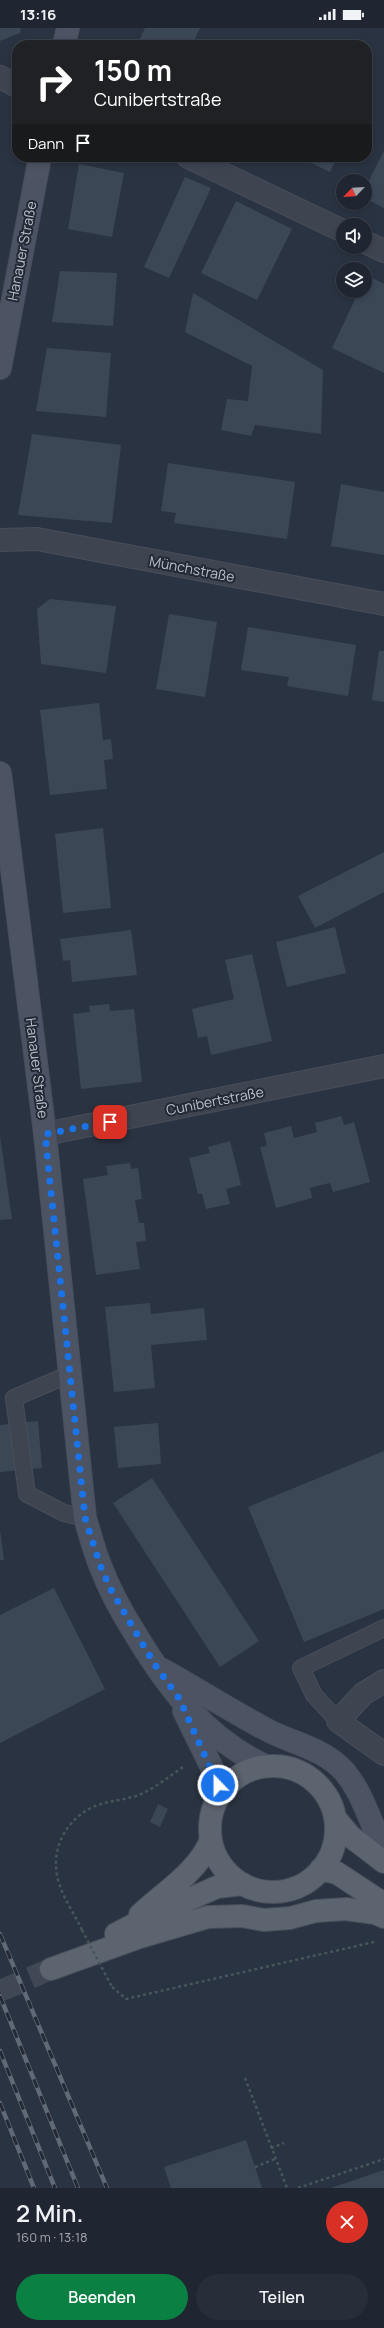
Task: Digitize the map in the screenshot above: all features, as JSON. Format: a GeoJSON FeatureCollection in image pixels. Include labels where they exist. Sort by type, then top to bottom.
{"type":"FeatureCollection","features":[{"type":"Feature","properties":{"kind":"main road"},"geometry":{"type":"LineString","coordinates":[[65,40],[68,28]]}},
{"type":"Feature","properties":{"kind":"main road","name":"Hanauer Straße"},"geometry":{"type":"LineString","coordinates":[[0,368],[39,162]]}},
{"type":"Feature","properties":{"kind":"main road","name":"Hanauer Straße"},"geometry":{"type":"LineString","coordinates":[[0,773],[45,1134],[85,1518],[100,1565],[110,1588],[155,1665],[179,1698],[205,1725],[251,1759],[266,1766]]}},
{"type":"Feature","properties":{"kind":"main road"},"geometry":{"type":"LineString","coordinates":[[155,1665],[271,1732],[309,1747],[328,1757],[344,1771],[356,1789],[384,1850]]}},
{"type":"Feature","properties":{"kind":"main road","name":"Hanauer Straße"},"geometry":{"type":"LineString","coordinates":[[179,1698],[216,1776],[221,1793]]}},
{"type":"Feature","properties":{"kind":"main road"},"geometry":{"type":"LineString","coordinates":[[266,1766],[282,1766],[311,1778],[322,1790],[330,1803],[335,1818],[336,1836],[330,1854],[321,1869],[308,1881],[293,1888],[276,1891],[259,1890],[243,1884],[222,1866],[211,1840],[210,1824],[214,1808],[221,1793],[238,1777],[249,1770],[266,1766]]}},
{"type":"Feature","properties":{"kind":"main road"},"geometry":{"type":"LineString","coordinates":[[335,1818],[350,1836],[384,1862]]}},
{"type":"Feature","properties":{"kind":"main road"},"geometry":{"type":"LineString","coordinates":[[123,1930],[193,1869],[204,1856],[211,1840]]}},
{"type":"Feature","properties":{"kind":"main road"},"geometry":{"type":"LineString","coordinates":[[321,1869],[337,1873],[384,1904]]}},
{"type":"Feature","properties":{"kind":"main road"},"geometry":{"type":"LineString","coordinates":[[78,1958],[123,1930],[217,1887],[243,1884]]}},
{"type":"Feature","properties":{"kind":"main road"},"geometry":{"type":"LineString","coordinates":[[51,1969],[78,1958],[208,1917],[242,1916],[264,1920],[290,1918],[316,1911],[346,1909],[375,1913],[384,1917]]}},
{"type":"Feature","properties":{"kind":"street"},"geometry":{"type":"LineString","coordinates":[[0,77],[12,83]]}},
{"type":"Feature","properties":{"kind":"street"},"geometry":{"type":"LineString","coordinates":[[198,162],[336,228]]}},
{"type":"Feature","properties":{"kind":"street"},"geometry":{"type":"LineString","coordinates":[[372,245],[384,251]]}},
{"type":"Feature","properties":{"kind":"street","name":"Münchstraße"},"geometry":{"type":"LineString","coordinates":[[0,540],[37,540],[384,604]]}},
{"type":"Feature","properties":{"kind":"street","name":"Cunibertstraße"},"geometry":{"type":"LineString","coordinates":[[45,1134],[384,1066]]}},
{"type":"Feature","properties":{"kind":"street"},"geometry":{"type":"LineString","coordinates":[[384,1682],[362,1694],[338,1721],[384,1754]]}},
{"type":"Feature","properties":{"kind":"lane"},"geometry":{"type":"LineString","coordinates":[[70,1374],[14,1398],[27,1494],[64,1513],[85,1518]]}},
{"type":"Feature","properties":{"kind":"lane"},"geometry":{"type":"LineString","coordinates":[[338,1721],[314,1695],[301,1668],[384,1628]]}},
{"type":"Feature","properties":{"kind":"path"},"geometry":{"type":"LineString","coordinates":[[204,1753],[149,1790],[135,1796],[108,1802],[89,1809],[63,1831],[58,1849],[56,1870],[60,1886],[112,1987],[126,1999],[376,1942]]}},
{"type":"Feature","properties":{"kind":"path"},"geometry":{"type":"LineString","coordinates":[[245,2078],[287,2188]]}},
{"type":"Feature","properties":{"kind":"path"},"geometry":{"type":"LineString","coordinates":[[271,2148],[284,2143]]}},
{"type":"Feature","properties":{"kind":"path"},"geometry":{"type":"LineString","coordinates":[[255,2167],[275,2158]]}},
{"type":"Feature","properties":{"kind":"path"},"geometry":{"type":"LineString","coordinates":[[298,2188],[384,2159]]}},
{"type":"Feature","properties":{"kind":"building"},"geometry":{"type":"Polygon","coordinates":[[[0,28],[21,28],[20,33],[0,41],[0,28]]]}},
{"type":"Feature","properties":{"kind":"building"},"geometry":{"type":"Polygon","coordinates":[[[145,28],[200,28],[194,40],[139,40],[145,28]]]}},
{"type":"Feature","properties":{"kind":"building"},"geometry":{"type":"Polygon","coordinates":[[[384,151],[384,208],[372,202],[372,174],[384,151]]]}},
{"type":"Feature","properties":{"kind":"building"},"geometry":{"type":"Polygon","coordinates":[[[309,162],[335,162],[330,172],[309,162]]]}},
{"type":"Feature","properties":{"kind":"building"},"geometry":{"type":"Polygon","coordinates":[[[79,164],[124,173],[112,237],[68,229],[79,164]]]}},
{"type":"Feature","properties":{"kind":"building"},"geometry":{"type":"Polygon","coordinates":[[[185,177],[211,188],[169,278],[144,267],[185,177]]]}},
{"type":"Feature","properties":{"kind":"building"},"geometry":{"type":"Polygon","coordinates":[[[236,201],[292,229],[257,300],[201,273],[236,201]]]}},
{"type":"Feature","properties":{"kind":"building"},"geometry":{"type":"Polygon","coordinates":[[[60,271],[117,273],[113,326],[52,322],[60,271]]]}},
{"type":"Feature","properties":{"kind":"building"},"geometry":{"type":"Polygon","coordinates":[[[372,278],[384,284],[384,373],[332,348],[356,298],[372,298],[372,278]]]}},
{"type":"Feature","properties":{"kind":"building"},"geometry":{"type":"Polygon","coordinates":[[[193,293],[323,370],[321,434],[255,425],[251,436],[221,430],[227,399],[248,401],[252,366],[185,332],[193,293]]]}},
{"type":"Feature","properties":{"kind":"building"},"geometry":{"type":"Polygon","coordinates":[[[47,348],[111,353],[106,417],[36,411],[47,348]]]}},
{"type":"Feature","properties":{"kind":"building"},"geometry":{"type":"Polygon","coordinates":[[[32,434],[121,445],[112,523],[18,515],[32,434]]]}},
{"type":"Feature","properties":{"kind":"building"},"geometry":{"type":"Polygon","coordinates":[[[168,463],[295,482],[287,539],[174,523],[176,513],[161,511],[168,463]]]}},
{"type":"Feature","properties":{"kind":"building"},"geometry":{"type":"Polygon","coordinates":[[[341,484],[384,492],[384,555],[331,546],[341,484]]]}},
{"type":"Feature","properties":{"kind":"building"},"geometry":{"type":"Polygon","coordinates":[[[50,599],[116,606],[106,673],[41,664],[37,609],[50,599]]]}},
{"type":"Feature","properties":{"kind":"building"},"geometry":{"type":"Polygon","coordinates":[[[169,614],[217,622],[205,697],[156,689],[169,614]]]}},
{"type":"Feature","properties":{"kind":"building"},"geometry":{"type":"Polygon","coordinates":[[[248,627],[356,645],[348,696],[287,686],[289,677],[241,670],[248,627]]]}},
{"type":"Feature","properties":{"kind":"building"},"geometry":{"type":"Polygon","coordinates":[[[379,651],[384,651],[384,702],[372,700],[379,651]]]}},
{"type":"Feature","properties":{"kind":"building"},"geometry":{"type":"Polygon","coordinates":[[[99,703],[103,740],[111,739],[113,759],[104,760],[107,789],[50,795],[40,710],[99,703]]]}},
{"type":"Feature","properties":{"kind":"building"},"geometry":{"type":"Polygon","coordinates":[[[103,828],[111,908],[63,913],[55,834],[103,828]]]}},
{"type":"Feature","properties":{"kind":"building"},"geometry":{"type":"Polygon","coordinates":[[[384,852],[384,892],[315,928],[298,896],[384,852]]]}},
{"type":"Feature","properties":{"kind":"building"},"geometry":{"type":"Polygon","coordinates":[[[335,927],[346,973],[287,987],[276,942],[335,927]]]}},
{"type":"Feature","properties":{"kind":"building"},"geometry":{"type":"Polygon","coordinates":[[[131,930],[137,975],[72,982],[70,960],[63,961],[60,939],[131,930]]]}},
{"type":"Feature","properties":{"kind":"building"},"geometry":{"type":"Polygon","coordinates":[[[252,954],[272,1041],[211,1055],[207,1036],[198,1038],[192,1009],[234,999],[225,960],[252,954]]]}},
{"type":"Feature","properties":{"kind":"building"},"geometry":{"type":"Polygon","coordinates":[[[109,1004],[110,1011],[134,1009],[142,1082],[81,1089],[73,1014],[90,1012],[89,1006],[109,1004]]]}},
{"type":"Feature","properties":{"kind":"building"},"geometry":{"type":"Polygon","coordinates":[[[341,1116],[344,1125],[354,1122],[370,1182],[333,1192],[330,1183],[310,1188],[312,1198],[276,1208],[260,1147],[267,1146],[264,1133],[291,1126],[294,1138],[317,1132],[315,1123],[341,1116]]]}},
{"type":"Feature","properties":{"kind":"building"},"geometry":{"type":"Polygon","coordinates":[[[0,1136],[12,1219],[0,1220],[0,1136]]]}},
{"type":"Feature","properties":{"kind":"building"},"geometry":{"type":"Polygon","coordinates":[[[230,1141],[241,1185],[226,1189],[230,1204],[206,1209],[202,1194],[198,1194],[189,1158],[210,1153],[208,1147],[230,1141]]]}},
{"type":"Feature","properties":{"kind":"building"},"geometry":{"type":"Polygon","coordinates":[[[130,1163],[131,1169],[138,1168],[142,1199],[135,1200],[139,1223],[144,1223],[146,1241],[136,1242],[140,1269],[96,1275],[83,1179],[108,1175],[106,1166],[130,1163]]]}},
{"type":"Feature","properties":{"kind":"building"},"geometry":{"type":"Polygon","coordinates":[[[150,1303],[151,1314],[204,1308],[207,1340],[151,1345],[155,1388],[114,1392],[105,1307],[150,1303]]]}},
{"type":"Feature","properties":{"kind":"building"},"geometry":{"type":"Polygon","coordinates":[[[38,1421],[42,1468],[0,1472],[0,1425],[38,1421]]]}},
{"type":"Feature","properties":{"kind":"building"},"geometry":{"type":"Polygon","coordinates":[[[158,1423],[161,1464],[118,1468],[114,1427],[158,1423]]]}},
{"type":"Feature","properties":{"kind":"building"},"geometry":{"type":"Polygon","coordinates":[[[384,1451],[384,1609],[304,1642],[248,1507],[384,1451]]]}},
{"type":"Feature","properties":{"kind":"building"},"geometry":{"type":"Polygon","coordinates":[[[152,1478],[259,1641],[220,1667],[113,1503],[152,1478]]]}},
{"type":"Feature","properties":{"kind":"building"},"geometry":{"type":"Polygon","coordinates":[[[0,1530],[4,1560],[0,1560],[0,1530]]]}},
{"type":"Feature","properties":{"kind":"building"},"geometry":{"type":"Polygon","coordinates":[[[54,1588],[105,1689],[0,1743],[0,1615],[54,1588]]]}},
{"type":"Feature","properties":{"kind":"building"},"geometry":{"type":"Polygon","coordinates":[[[158,1804],[168,1809],[160,1827],[150,1822],[158,1804]]]}},
{"type":"Feature","properties":{"kind":"building"},"geometry":{"type":"Polygon","coordinates":[[[246,2140],[262,2188],[171,2188],[164,2167],[246,2140]]]}},
{"type":"Feature","properties":{"kind":"building"},"geometry":{"type":"Polygon","coordinates":[[[384,2170],[384,2188],[331,2188],[384,2170]]]}},
{"type":"Feature","properties":{"kind":"tunnel"},"geometry":{"type":"LineString","coordinates":[[0,1991],[51,1969]]}},
{"type":"Feature","properties":{"kind":"railway"},"geometry":{"type":"LineString","coordinates":[[0,1934],[107,2188]]}},
{"type":"Feature","properties":{"kind":"railway"},"geometry":{"type":"LineString","coordinates":[[0,1996],[78,2188]]}},
{"type":"Feature","properties":{"kind":"railway"},"geometry":{"type":"LineString","coordinates":[[0,2051],[55,2188]]}},
{"type":"Feature","properties":{"kind":"railway"},"geometry":{"type":"LineString","coordinates":[[0,2103],[34,2188]]}},
{"type":"Feature","properties":{"kind":"route"},"geometry":{"type":"LineString","coordinates":[[110,1122],[45,1134],[79,1475],[85,1518],[100,1565],[110,1588],[121,1610],[155,1665],[179,1698],[194,1733],[216,1776],[218,1785]]}}]}
